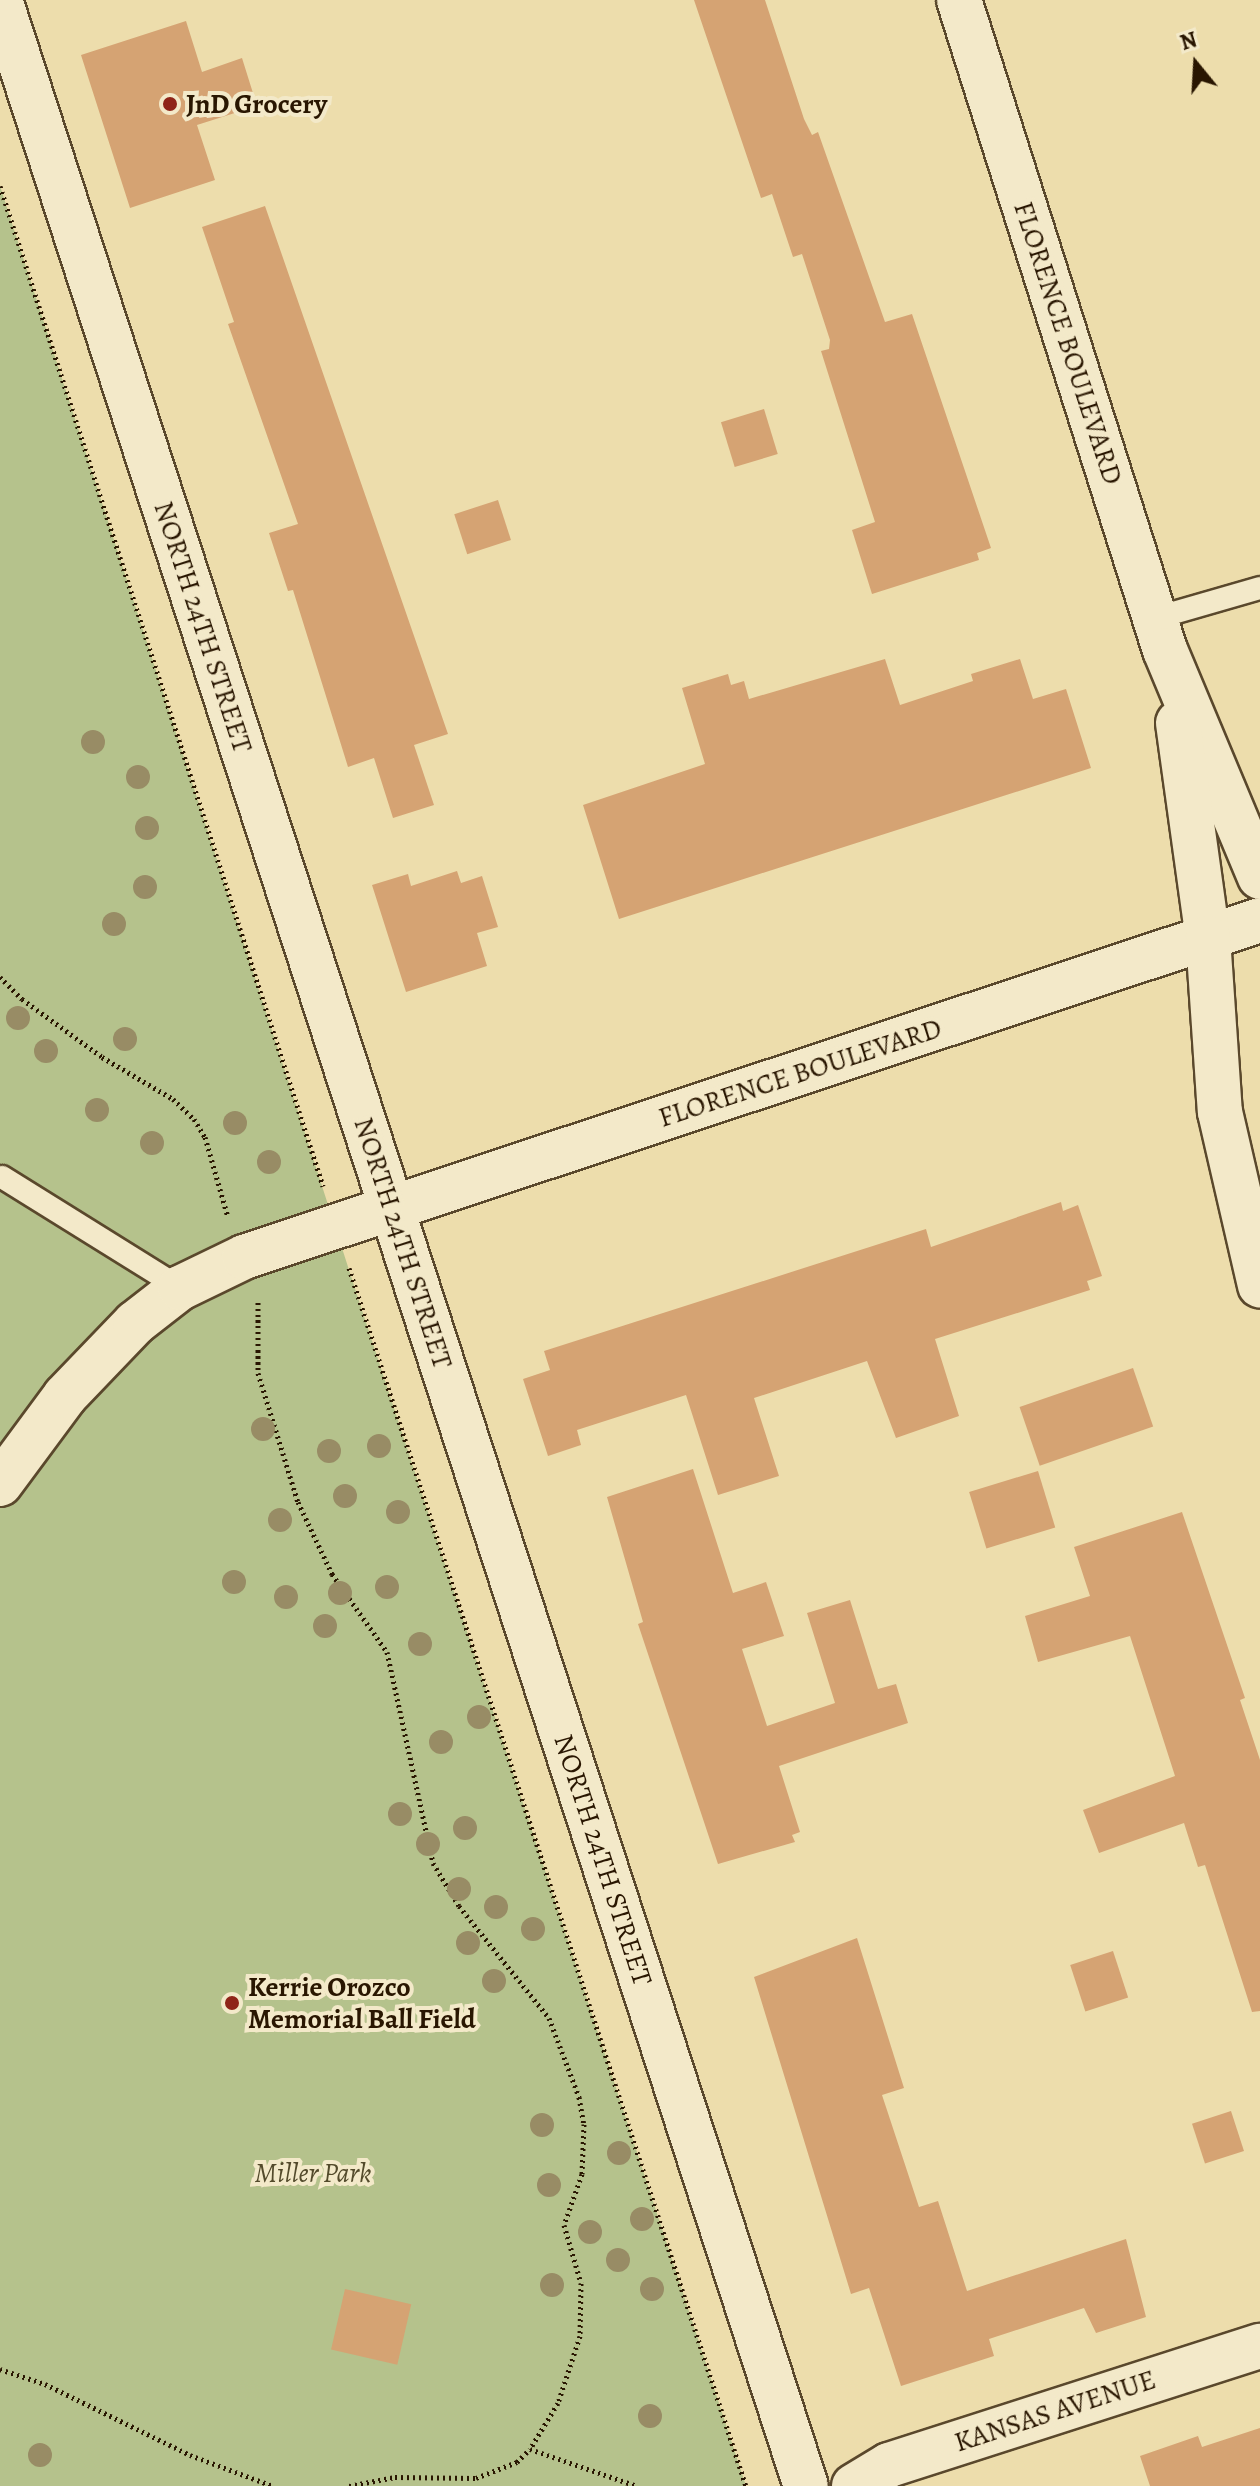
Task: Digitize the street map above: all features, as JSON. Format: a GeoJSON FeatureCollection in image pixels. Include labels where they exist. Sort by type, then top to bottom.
{"type":"FeatureCollection","features":[{"type":"Feature","properties":{"kind":"street","name":"NORTH 24TH STREET"},"geometry":{"type":"LineString","coordinates":[[0,0],[806,2486]]}},
{"type":"Feature","properties":{"kind":"street","name":"FLORENCE BOULEVARD"},"geometry":{"type":"LineString","coordinates":[[947,0],[964,19],[1160,634],[1260,877]]}},
{"type":"Feature","properties":{"kind":"street","name":"FLORENCE BOULEVARD"},"geometry":{"type":"LineString","coordinates":[[1160,634],[1208,938],[1220,1112],[1260,1285]]}},
{"type":"Feature","properties":{"kind":"street","name":"FLORENCE BOULEVARD"},"geometry":{"type":"LineString","coordinates":[[0,1484],[83,1375],[180,1288],[244,1257],[1260,920]]}},
{"type":"Feature","properties":{"kind":"street","name":"KANSAS AVENUE"},"geometry":{"type":"LineString","coordinates":[[854,2486],[889,2465],[1260,2346]]}},
{"type":"Feature","properties":{"kind":"lane"},"geometry":{"type":"LineString","coordinates":[[1160,634],[1260,588]]}},
{"type":"Feature","properties":{"kind":"lane"},"geometry":{"type":"LineString","coordinates":[[2,1177],[180,1288]]}},
{"type":"Feature","properties":{"kind":"path"},"geometry":{"type":"LineString","coordinates":[[0,186],[312,1151]]}},
{"type":"Feature","properties":{"kind":"path"},"geometry":{"type":"LineString","coordinates":[[0,977],[34,1007],[173,1099],[194,1119],[259,1302],[258,1373],[298,1502],[332,1574],[387,1652],[419,1819],[433,1863],[459,1906],[549,2018],[579,2097],[584,2124],[582,2174],[564,2225],[581,2283],[580,2336],[558,2403],[530,2449],[517,2462],[476,2478],[395,2477],[349,2486]]}},
{"type":"Feature","properties":{"kind":"path"},"geometry":{"type":"LineString","coordinates":[[360,1304],[746,2486]]}},
{"type":"Feature","properties":{"kind":"path"},"geometry":{"type":"LineString","coordinates":[[0,2369],[45,2384],[190,2455],[273,2486]]}},
{"type":"Feature","properties":{"kind":"path"},"geometry":{"type":"LineString","coordinates":[[530,2449],[637,2486]]}},
{"type":"Feature","properties":{"kind":"green space","name":"Miller Park"},"geometry":{"type":"Polygon","coordinates":[[[0,186],[360,1304],[746,2486],[0,2486],[0,186]]]}},
{"type":"Feature","properties":{"kind":"building"},"geometry":{"type":"Polygon","coordinates":[[[694,0],[765,0],[804,119],[812,135],[818,132],[885,322],[912,314],[991,548],[977,553],[979,560],[872,594],[852,530],[875,522],[821,351],[829,349],[830,340],[802,254],[793,257],[772,194],[761,198],[694,0]]]}},
{"type":"Feature","properties":{"kind":"building"},"geometry":{"type":"Polygon","coordinates":[[[186,21],[202,72],[242,58],[257,106],[197,125],[215,180],[130,208],[81,55],[186,21]]]}},
{"type":"Feature","properties":{"kind":"building"},"geometry":{"type":"Polygon","coordinates":[[[265,206],[448,734],[414,745],[434,805],[393,818],[374,758],[348,767],[293,590],[288,591],[269,533],[298,524],[228,324],[234,322],[202,227],[265,206]]]}},
{"type":"Feature","properties":{"kind":"building"},"geometry":{"type":"Polygon","coordinates":[[[764,409],[778,454],[735,467],[721,422],[764,409]]]}},
{"type":"Feature","properties":{"kind":"building"},"geometry":{"type":"Polygon","coordinates":[[[498,500],[511,540],[467,554],[454,514],[498,500]]]}},
{"type":"Feature","properties":{"kind":"building"},"geometry":{"type":"Polygon","coordinates":[[[885,659],[900,705],[973,681],[971,674],[1020,659],[1033,699],[1066,689],[1091,768],[619,919],[583,805],[705,764],[682,688],[728,674],[731,685],[744,681],[749,699],[885,659]]]}},
{"type":"Feature","properties":{"kind":"building"},"geometry":{"type":"Polygon","coordinates":[[[457,871],[461,883],[482,876],[498,927],[477,933],[487,966],[406,992],[372,885],[408,874],[411,886],[457,871]]]}},
{"type":"Feature","properties":{"kind":"building"},"geometry":{"type":"Polygon","coordinates":[[[1061,1202],[1063,1211],[1078,1205],[1102,1276],[1087,1281],[1090,1290],[935,1339],[959,1416],[896,1438],[867,1361],[754,1398],[779,1476],[718,1495],[686,1395],[577,1430],[581,1445],[548,1456],[523,1379],[550,1370],[544,1351],[926,1229],[931,1247],[1061,1202]]]}},
{"type":"Feature","properties":{"kind":"building"},"geometry":{"type":"Polygon","coordinates":[[[1133,1368],[1153,1427],[1040,1466],[1020,1407],[1133,1368]]]}},
{"type":"Feature","properties":{"kind":"building"},"geometry":{"type":"Polygon","coordinates":[[[693,1469],[733,1593],[766,1582],[784,1636],[742,1649],[767,1726],[835,1703],[807,1613],[850,1600],[878,1689],[896,1684],[908,1723],[779,1766],[800,1832],[792,1835],[795,1842],[718,1864],[638,1624],[643,1622],[607,1497],[693,1469]]]}},
{"type":"Feature","properties":{"kind":"building"},"geometry":{"type":"Polygon","coordinates":[[[1038,1471],[1055,1527],[986,1548],[969,1492],[1038,1471]]]}},
{"type":"Feature","properties":{"kind":"building"},"geometry":{"type":"Polygon","coordinates":[[[1182,1512],[1245,1698],[1240,1700],[1260,1760],[1260,2011],[1252,2012],[1205,1865],[1198,1867],[1184,1823],[1099,1853],[1083,1810],[1175,1776],[1130,1636],[1038,1662],[1025,1616],[1090,1596],[1074,1547],[1182,1512]]]}},
{"type":"Feature","properties":{"kind":"building"},"geometry":{"type":"Polygon","coordinates":[[[857,1938],[904,2088],[882,2095],[919,2207],[938,2201],[967,2291],[1126,2239],[1146,2317],[1096,2333],[1084,2308],[989,2339],[994,2356],[901,2386],[869,2288],[851,2294],[754,1977],[857,1938]]]}},
{"type":"Feature","properties":{"kind":"building"},"geometry":{"type":"Polygon","coordinates":[[[1113,1951],[1128,1998],[1085,2012],[1070,1965],[1113,1951]]]}},
{"type":"Feature","properties":{"kind":"building"},"geometry":{"type":"Polygon","coordinates":[[[1231,2111],[1244,2151],[1205,2164],[1192,2124],[1231,2111]]]}},
{"type":"Feature","properties":{"kind":"building"},"geometry":{"type":"Polygon","coordinates":[[[345,2289],[411,2304],[397,2365],[331,2349],[345,2289]]]}},
{"type":"Feature","properties":{"kind":"building"},"geometry":{"type":"Polygon","coordinates":[[[1260,2428],[1260,2486],[1150,2486],[1140,2456],[1198,2436],[1202,2447],[1260,2428]]]}},
{"type":"Feature","properties":{"kind":"place","name":"JnD Grocery"},"geometry":{"type":"Point","coordinates":[170,104]}},
{"type":"Feature","properties":{"kind":"place","name":"Kerrie Orozco Memorial Ball Field"},"geometry":{"type":"Point","coordinates":[232,2003]}}]}
